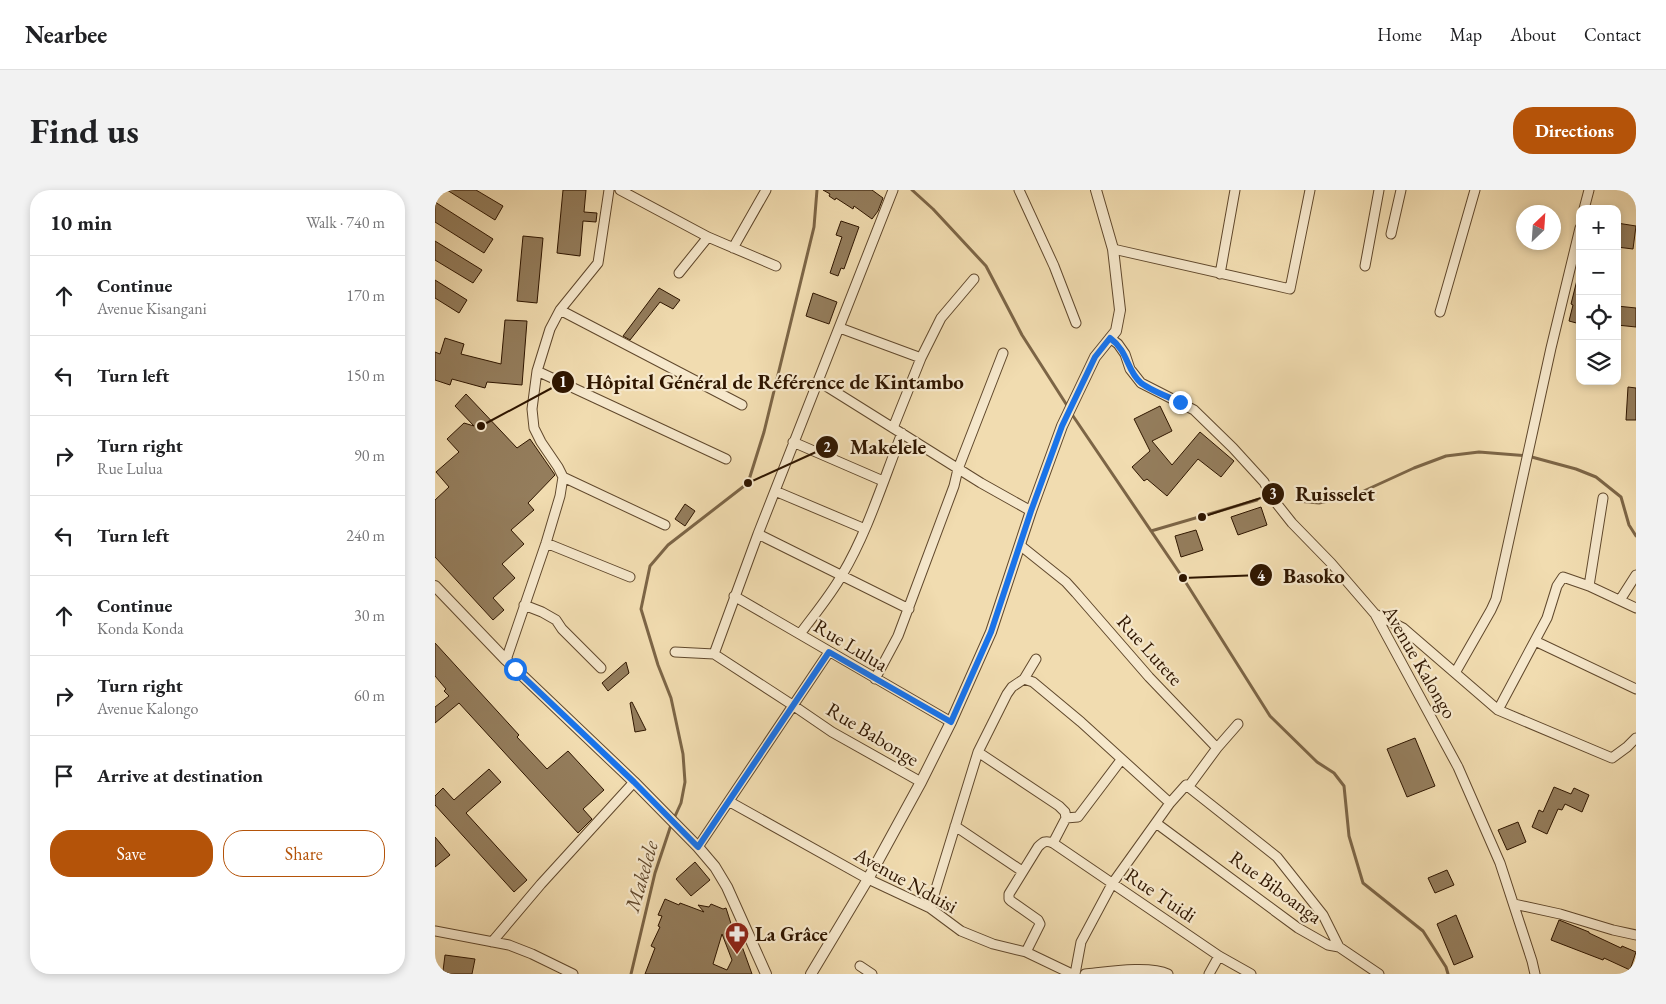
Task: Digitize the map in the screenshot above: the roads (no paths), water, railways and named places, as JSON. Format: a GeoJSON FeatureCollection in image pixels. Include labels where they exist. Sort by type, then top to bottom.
{"type":"FeatureCollection","features":[{"type":"Feature","properties":{"kind":"street"},"geometry":{"type":"LineString","coordinates":[[506,660],[546,543],[560,496],[563,477],[534,428],[532,409],[537,371],[550,329],[560,310],[599,263],[609,190]]}},
{"type":"Feature","properties":{"kind":"street"},"geometry":{"type":"LineString","coordinates":[[619,190],[708,237],[775,266]]}},
{"type":"Feature","properties":{"kind":"street"},"geometry":{"type":"LineString","coordinates":[[733,248],[767,190]]}},
{"type":"Feature","properties":{"kind":"street"},"geometry":{"type":"LineString","coordinates":[[675,652],[714,654],[734,596],[793,442],[840,328],[893,190]]}},
{"type":"Feature","properties":{"kind":"street"},"geometry":{"type":"LineString","coordinates":[[1019,190],[1054,266],[1076,323]]}},
{"type":"Feature","properties":{"kind":"street"},"geometry":{"type":"LineString","coordinates":[[811,974],[869,879],[951,722],[991,632],[1031,511],[1062,426],[1095,357],[1116,330],[1120,310],[1113,249],[1096,190]]}},
{"type":"Feature","properties":{"kind":"street"},"geometry":{"type":"LineString","coordinates":[[1220,274],[1235,190]]}},
{"type":"Feature","properties":{"kind":"street"},"geometry":{"type":"LineString","coordinates":[[1113,249],[1290,289],[1310,190]]}},
{"type":"Feature","properties":{"kind":"street"},"geometry":{"type":"LineString","coordinates":[[1365,266],[1379,190]]}},
{"type":"Feature","properties":{"kind":"street"},"geometry":{"type":"LineString","coordinates":[[1391,234],[1401,190]]}},
{"type":"Feature","properties":{"kind":"street"},"geometry":{"type":"LineString","coordinates":[[1440,312],[1475,190]]}},
{"type":"Feature","properties":{"kind":"street"},"geometry":{"type":"LineString","coordinates":[[1585,205],[1589,190]]}},
{"type":"Feature","properties":{"kind":"street"},"geometry":{"type":"LineString","coordinates":[[679,273],[708,237]]}},
{"type":"Feature","properties":{"kind":"street"},"geometry":{"type":"LineString","coordinates":[[1455,673],[1496,600],[1551,348],[1576,245]]}},
{"type":"Feature","properties":{"kind":"street"},"geometry":{"type":"LineString","coordinates":[[893,428],[921,358],[941,318],[974,279]]}},
{"type":"Feature","properties":{"kind":"street"},"geometry":{"type":"LineString","coordinates":[[560,310],[742,405]]}},
{"type":"Feature","properties":{"kind":"street"},"geometry":{"type":"LineString","coordinates":[[840,328],[921,358]]}},
{"type":"Feature","properties":{"kind":"street","name":"Avenue Kalongo"},"geometry":{"type":"LineString","coordinates":[[1110,338],[1118,344],[1125,354],[1130,369],[1141,383],[1194,410],[1233,448],[1264,482],[1273,499],[1292,523],[1331,563],[1375,614],[1451,752],[1500,863],[1535,974]]}},
{"type":"Feature","properties":{"kind":"street"},"geometry":{"type":"LineString","coordinates":[[875,679],[898,636],[909,609],[954,486],[958,469],[1003,354]]}},
{"type":"Feature","properties":{"kind":"street"},"geometry":{"type":"LineString","coordinates":[[537,371],[726,460]]}},
{"type":"Feature","properties":{"kind":"street"},"geometry":{"type":"LineString","coordinates":[[818,381],[958,469],[1031,511]]}},
{"type":"Feature","properties":{"kind":"street"},"geometry":{"type":"LineString","coordinates":[[800,634],[842,577],[865,529],[902,433]]}},
{"type":"Feature","properties":{"kind":"street"},"geometry":{"type":"LineString","coordinates":[[793,442],[883,481]]}},
{"type":"Feature","properties":{"kind":"street"},"geometry":{"type":"LineString","coordinates":[[563,477],[665,525]]}},
{"type":"Feature","properties":{"kind":"street"},"geometry":{"type":"LineString","coordinates":[[775,491],[865,529]]}},
{"type":"Feature","properties":{"kind":"street"},"geometry":{"type":"LineString","coordinates":[[1589,586],[1603,498]]}},
{"type":"Feature","properties":{"kind":"street"},"geometry":{"type":"LineString","coordinates":[[758,534],[909,609]]}},
{"type":"Feature","properties":{"kind":"street"},"geometry":{"type":"LineString","coordinates":[[546,543],[630,577]]}},
{"type":"Feature","properties":{"kind":"street","name":"Rue Lutete"},"geometry":{"type":"LineString","coordinates":[[1021,546],[1066,582],[1149,677],[1217,748]]}},
{"type":"Feature","properties":{"kind":"street"},"geometry":{"type":"LineString","coordinates":[[1620,600],[1636,575]]}},
{"type":"Feature","properties":{"kind":"street"},"geometry":{"type":"LineString","coordinates":[[1499,710],[1547,618],[1559,580],[1563,577],[1589,586],[1636,608]]}},
{"type":"Feature","properties":{"kind":"street"},"geometry":{"type":"LineString","coordinates":[[435,586],[506,660],[634,782],[698,847],[715,867],[727,887],[766,974]]}},
{"type":"Feature","properties":{"kind":"street","name":"Rue Lulua"},"geometry":{"type":"LineString","coordinates":[[734,596],[951,722]]}},
{"type":"Feature","properties":{"kind":"street"},"geometry":{"type":"LineString","coordinates":[[525,605],[556,620],[601,668]]}},
{"type":"Feature","properties":{"kind":"street"},"geometry":{"type":"LineString","coordinates":[[1375,614],[1403,628],[1499,710],[1612,758],[1632,749],[1636,738]]}},
{"type":"Feature","properties":{"kind":"street"},"geometry":{"type":"LineString","coordinates":[[1535,641],[1636,689]]}},
{"type":"Feature","properties":{"kind":"street"},"geometry":{"type":"LineString","coordinates":[[698,847],[829,652]]}},
{"type":"Feature","properties":{"kind":"street","name":"Rue Babonge"},"geometry":{"type":"LineString","coordinates":[[714,654],[832,732],[921,782]]}},
{"type":"Feature","properties":{"kind":"street"},"geometry":{"type":"LineString","coordinates":[[931,908],[978,752],[1007,694],[1012,687],[1024,679],[1036,659]]}},
{"type":"Feature","properties":{"kind":"street"},"geometry":{"type":"LineString","coordinates":[[1024,679],[1033,682],[1054,699],[1170,803]]}},
{"type":"Feature","properties":{"kind":"street"},"geometry":{"type":"LineString","coordinates":[[1074,974],[1081,942],[1112,884],[1170,803],[1238,724]]}},
{"type":"Feature","properties":{"kind":"street"},"geometry":{"type":"LineString","coordinates":[[978,752],[1059,806],[1065,812],[1066,818],[1053,843],[1042,842],[1009,894],[1009,899],[1038,920],[1040,924],[1026,952]]}},
{"type":"Feature","properties":{"kind":"street"},"geometry":{"type":"LineString","coordinates":[[1066,818],[1078,817],[1121,760]]}},
{"type":"Feature","properties":{"kind":"street"},"geometry":{"type":"LineString","coordinates":[[492,942],[541,884],[634,782]]}},
{"type":"Feature","properties":{"kind":"street","name":"Rue Biboanga"},"geometry":{"type":"LineString","coordinates":[[1187,785],[1277,857],[1323,915],[1339,948]]}},
{"type":"Feature","properties":{"kind":"street","name":"Avenue Nduisi"},"geometry":{"type":"LineString","coordinates":[[730,802],[869,879],[931,908],[961,931],[993,944],[1026,952],[1074,974]]}},
{"type":"Feature","properties":{"kind":"street","name":"Rue Biboanga"},"geometry":{"type":"LineString","coordinates":[[1156,823],[1298,928],[1329,945],[1339,948]]}},
{"type":"Feature","properties":{"kind":"street"},"geometry":{"type":"LineString","coordinates":[[955,826],[1022,871]]}},
{"type":"Feature","properties":{"kind":"street","name":"Rue Tuidi"},"geometry":{"type":"LineString","coordinates":[[1053,843],[1219,956],[1251,974]]}},
{"type":"Feature","properties":{"kind":"street"},"geometry":{"type":"LineString","coordinates":[[1514,904],[1560,914],[1636,935]]}},
{"type":"Feature","properties":{"kind":"street"},"geometry":{"type":"LineString","coordinates":[[435,931],[518,948],[573,974]]}},
{"type":"Feature","properties":{"kind":"street"},"geometry":{"type":"LineString","coordinates":[[1339,948],[1379,974]]}},
{"type":"Feature","properties":{"kind":"street"},"geometry":{"type":"LineString","coordinates":[[1209,974],[1219,956]]}},
{"type":"Feature","properties":{"kind":"street"},"geometry":{"type":"LineString","coordinates":[[860,966],[872,974]]}},
{"type":"Feature","properties":{"kind":"street"},"geometry":{"type":"LineString","coordinates":[[1085,974],[1112,971],[1159,970],[1168,974]]}},
{"type":"Feature","properties":{"kind":"waterway","name":"Makelele"},"geometry":{"type":"LineString","coordinates":[[631,974],[655,873],[671,825],[681,803],[685,782],[683,754],[671,698],[658,665],[641,609],[650,566],[668,545],[748,483],[764,432],[814,227],[817,190]]}},
{"type":"Feature","properties":{"kind":"waterway"},"geometry":{"type":"LineString","coordinates":[[912,190],[933,209],[986,266],[1022,335],[1068,407]]}},
{"type":"Feature","properties":{"kind":"waterway"},"geometry":{"type":"LineString","coordinates":[[1071,413],[1183,578],[1270,716],[1317,762],[1334,773],[1344,786],[1349,836],[1363,883],[1423,931],[1446,967],[1448,974]]}},
{"type":"Feature","properties":{"kind":"waterway"},"geometry":{"type":"LineString","coordinates":[[1297,501],[1319,503],[1355,495],[1414,468],[1446,456],[1479,452],[1528,456],[1576,469],[1596,477],[1621,497],[1629,525],[1636,536]]}},
{"type":"Feature","properties":{"kind":"waterway"},"geometry":{"type":"LineString","coordinates":[[1151,531],[1257,500]]}},
{"type":"Feature","properties":{"kind":"place","name":"Hôpital Général de Référence de Kintambo"},"geometry":{"type":"Point","coordinates":[481,426]}},
{"type":"Feature","properties":{"kind":"place","name":"Makelele"},"geometry":{"type":"Point","coordinates":[748,483]}},
{"type":"Feature","properties":{"kind":"place","name":"Ruisselet"},"geometry":{"type":"Point","coordinates":[1202,517]}},
{"type":"Feature","properties":{"kind":"place","name":"Basoko"},"geometry":{"type":"Point","coordinates":[1183,578]}},
{"type":"Feature","properties":{"kind":"place","name":"La Grâce"},"geometry":{"type":"Point","coordinates":[737,955]}}]}
